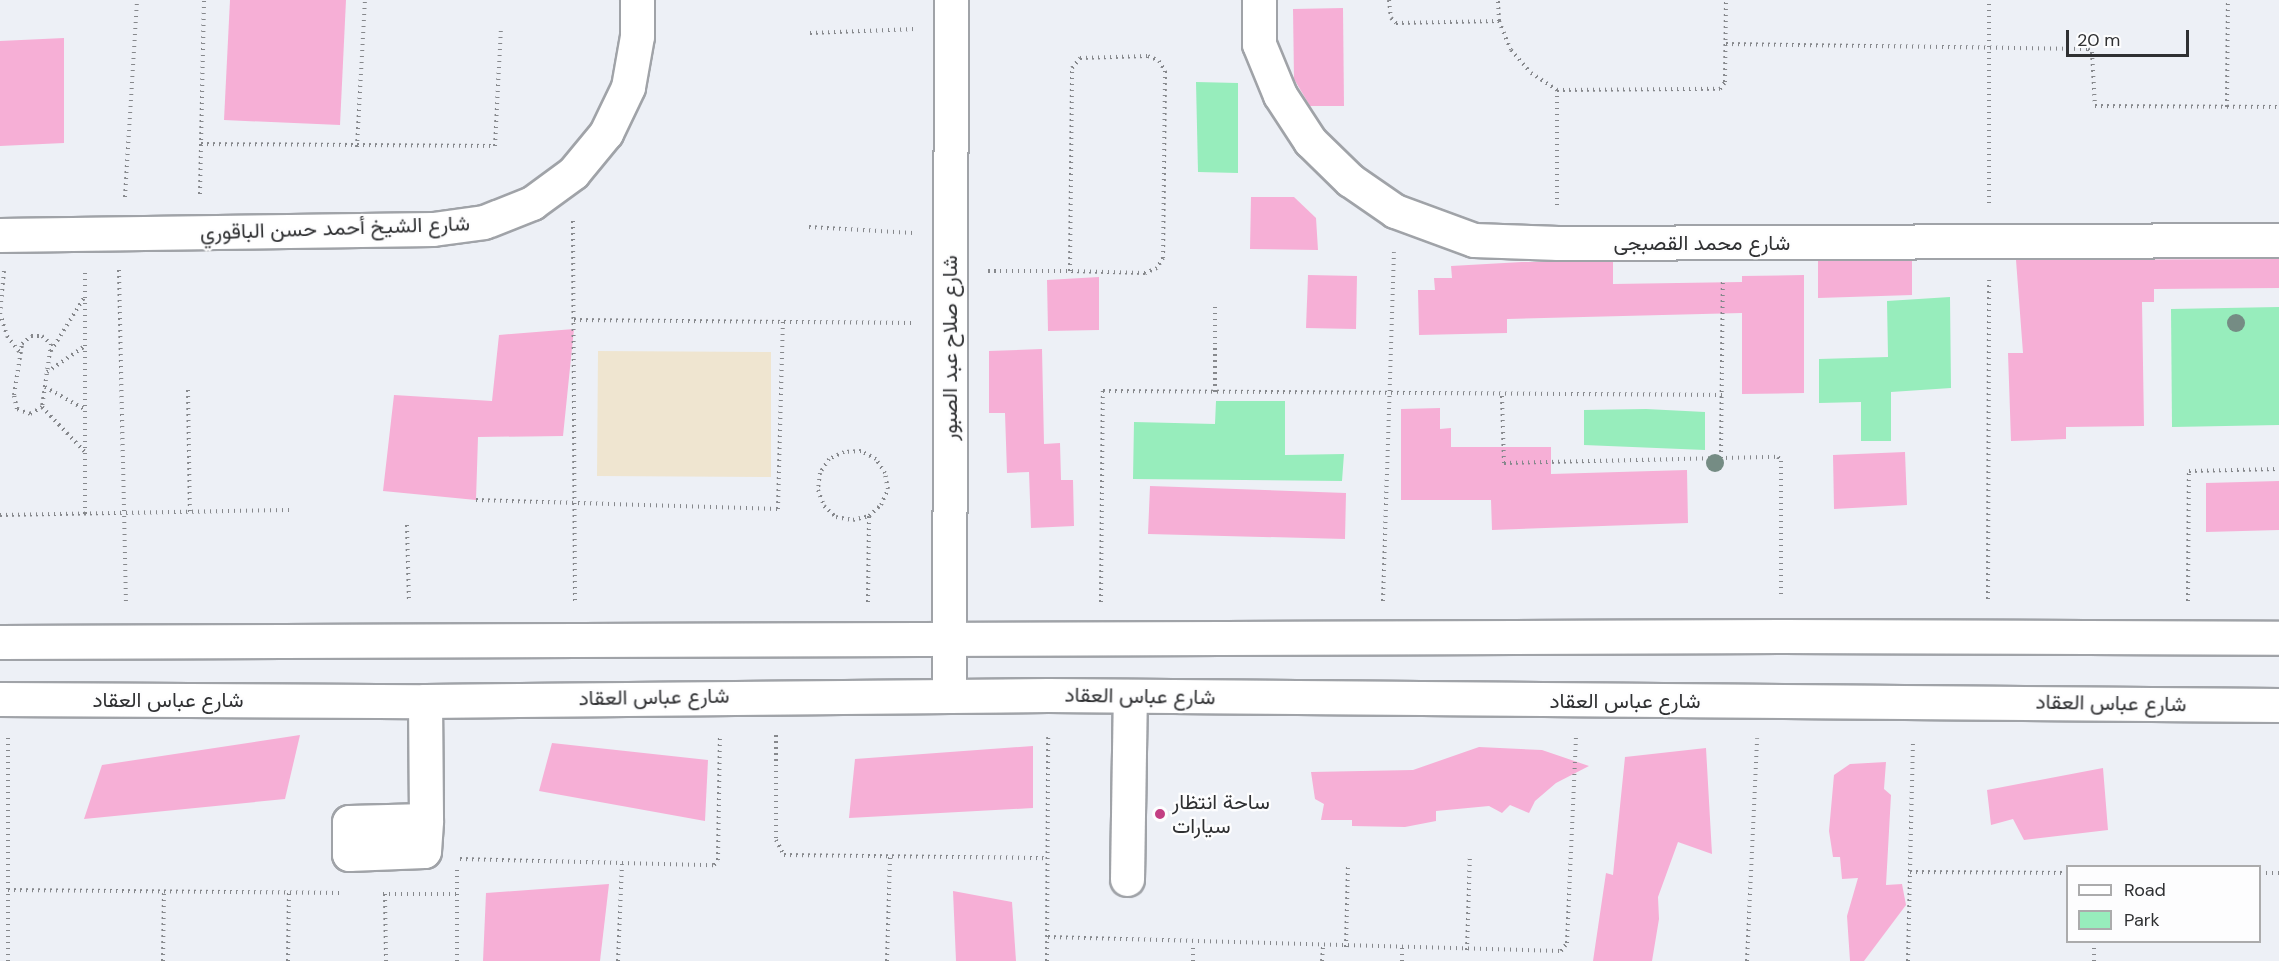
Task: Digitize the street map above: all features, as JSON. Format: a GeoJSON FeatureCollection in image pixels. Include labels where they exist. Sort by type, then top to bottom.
{"type":"FeatureCollection","features":[{"type":"Feature","properties":{"kind":"street","name":"شارع الشيخ أحمد حسن الباقوري"},"geometry":{"type":"LineString","coordinates":[[3,235],[433,229],[484,222],[531,203],[573,173],[606,134],[627,87],[637,36],[637,0]]}},
{"type":"Feature","properties":{"kind":"street","name":"شارع محمد القصبجى"},"geometry":{"type":"LineString","coordinates":[[1259,0],[1259,44],[1280,95],[1304,132],[1350,180],[1395,211],[1474,240],[1558,243],[2279,240]]}},
{"type":"Feature","properties":{"kind":"street","name":"شارع صلاح عبد الصبور"},"geometry":{"type":"LineString","coordinates":[[949,696],[951,14]]}},
{"type":"Feature","properties":{"kind":"street"},"geometry":{"type":"LineString","coordinates":[[0,642],[1781,636],[2279,638]]}},
{"type":"Feature","properties":{"kind":"street","name":"شارع عباس العقاد"},"geometry":{"type":"LineString","coordinates":[[4,699],[425,701],[720,696],[1048,695],[1578,702],[1914,701],[2279,705]]}},
{"type":"Feature","properties":{"kind":"street"},"geometry":{"type":"LineString","coordinates":[[1126,879],[1130,696]]}},
{"type":"Feature","properties":{"kind":"street"},"geometry":{"type":"LineString","coordinates":[[425,701],[426,820]]}},
{"type":"Feature","properties":{"kind":"path"},"geometry":{"type":"LineString","coordinates":[[127,641],[121,233],[137,0]]}},
{"type":"Feature","properties":{"kind":"path"},"geometry":{"type":"LineString","coordinates":[[199,232],[204,0]]}},
{"type":"Feature","properties":{"kind":"path"},"geometry":{"type":"LineString","coordinates":[[357,147],[365,0]]}},
{"type":"Feature","properties":{"kind":"path"},"geometry":{"type":"LineString","coordinates":[[1389,0],[1391,18],[1396,23],[1499,21]]}},
{"type":"Feature","properties":{"kind":"path"},"geometry":{"type":"LineString","coordinates":[[1498,0],[1499,21],[1511,50],[1531,73],[1557,90],[1720,89],[1725,82],[1726,0]]}},
{"type":"Feature","properties":{"kind":"path"},"geometry":{"type":"LineString","coordinates":[[1988,636],[1989,0]]}},
{"type":"Feature","properties":{"kind":"path"},"geometry":{"type":"LineString","coordinates":[[2227,107],[2228,0]]}},
{"type":"Feature","properties":{"kind":"path"},"geometry":{"type":"LineString","coordinates":[[810,33],[951,14]]}},
{"type":"Feature","properties":{"kind":"path"},"geometry":{"type":"LineString","coordinates":[[201,144],[357,147],[495,146],[501,28]]}},
{"type":"Feature","properties":{"kind":"path"},"geometry":{"type":"LineString","coordinates":[[1726,44],[2088,49],[2092,52],[2095,106],[2279,107]]}},
{"type":"Feature","properties":{"kind":"path"},"geometry":{"type":"LineString","coordinates":[[951,271],[1145,273],[1157,268],[1163,258],[1165,71],[1160,61],[1148,56],[1092,56],[1080,58],[1072,68],[1070,271]]}},
{"type":"Feature","properties":{"kind":"path"},"geometry":{"type":"LineString","coordinates":[[1557,90],[1558,243]]}},
{"type":"Feature","properties":{"kind":"path"},"geometry":{"type":"LineString","coordinates":[[573,173],[576,640]]}},
{"type":"Feature","properties":{"kind":"path"},"geometry":{"type":"LineString","coordinates":[[1382,638],[1395,211]]}},
{"type":"Feature","properties":{"kind":"path"},"geometry":{"type":"LineString","coordinates":[[809,228],[951,235]]}},
{"type":"Feature","properties":{"kind":"path"},"geometry":{"type":"LineString","coordinates":[[85,234],[85,514]]}},
{"type":"Feature","properties":{"kind":"path"},"geometry":{"type":"LineString","coordinates":[[3,235],[0,314],[7,336],[21,355]]}},
{"type":"Feature","properties":{"kind":"path"},"geometry":{"type":"LineString","coordinates":[[1721,459],[1724,242]]}},
{"type":"Feature","properties":{"kind":"path"},"geometry":{"type":"LineString","coordinates":[[49,354],[85,295]]}},
{"type":"Feature","properties":{"kind":"path"},"geometry":{"type":"LineString","coordinates":[[1215,305],[1215,392]]}},
{"type":"Feature","properties":{"kind":"path"},"geometry":{"type":"LineString","coordinates":[[574,320],[951,323]]}},
{"type":"Feature","properties":{"kind":"path"},"geometry":{"type":"LineString","coordinates":[[476,500],[778,509],[783,322]]}},
{"type":"Feature","properties":{"kind":"path"},"geometry":{"type":"LineString","coordinates":[[31,336],[42,336],[51,344],[42,407],[30,414],[17,409],[14,395],[22,344],[31,336]]}},
{"type":"Feature","properties":{"kind":"path"},"geometry":{"type":"LineString","coordinates":[[46,372],[85,345]]}},
{"type":"Feature","properties":{"kind":"path"},"geometry":{"type":"LineString","coordinates":[[45,387],[86,410]]}},
{"type":"Feature","properties":{"kind":"path"},"geometry":{"type":"LineString","coordinates":[[188,390],[190,512]]}},
{"type":"Feature","properties":{"kind":"path"},"geometry":{"type":"LineString","coordinates":[[1101,639],[1101,392],[1502,396],[1722,395]]}},
{"type":"Feature","properties":{"kind":"path"},"geometry":{"type":"LineString","coordinates":[[1502,396],[1504,463],[1778,457],[1781,461],[1781,636]]}},
{"type":"Feature","properties":{"kind":"path"},"geometry":{"type":"LineString","coordinates":[[42,407],[86,453]]}},
{"type":"Feature","properties":{"kind":"path"},"geometry":{"type":"LineString","coordinates":[[868,639],[869,516],[881,506],[888,489],[885,473],[876,459],[861,451],[844,452],[829,459],[819,482],[824,506],[836,517],[853,520],[869,516]]}},
{"type":"Feature","properties":{"kind":"path"},"geometry":{"type":"LineString","coordinates":[[2188,637],[2188,471],[2279,468]]}},
{"type":"Feature","properties":{"kind":"path"},"geometry":{"type":"LineString","coordinates":[[0,515],[289,510]]}},
{"type":"Feature","properties":{"kind":"path"},"geometry":{"type":"LineString","coordinates":[[407,525],[409,640]]}},
{"type":"Feature","properties":{"kind":"path"},"geometry":{"type":"LineString","coordinates":[[1047,961],[1048,695]]}},
{"type":"Feature","properties":{"kind":"path"},"geometry":{"type":"LineString","coordinates":[[457,961],[457,894],[461,859],[707,866],[718,860],[720,696]]}},
{"type":"Feature","properties":{"kind":"path"},"geometry":{"type":"LineString","coordinates":[[776,696],[778,849],[793,857],[1048,858]]}},
{"type":"Feature","properties":{"kind":"path"},"geometry":{"type":"LineString","coordinates":[[4,699],[8,961]]}},
{"type":"Feature","properties":{"kind":"path"},"geometry":{"type":"LineString","coordinates":[[1747,961],[1759,701]]}},
{"type":"Feature","properties":{"kind":"path"},"geometry":{"type":"LineString","coordinates":[[1908,961],[1914,701]]}},
{"type":"Feature","properties":{"kind":"path"},"geometry":{"type":"LineString","coordinates":[[1048,937],[1193,944],[1556,953],[1565,948],[1578,702]]}},
{"type":"Feature","properties":{"kind":"path"},"geometry":{"type":"LineString","coordinates":[[1467,950],[1470,855]]}},
{"type":"Feature","properties":{"kind":"path"},"geometry":{"type":"LineString","coordinates":[[886,961],[891,857]]}},
{"type":"Feature","properties":{"kind":"path"},"geometry":{"type":"LineString","coordinates":[[618,961],[622,864]]}},
{"type":"Feature","properties":{"kind":"path"},"geometry":{"type":"LineString","coordinates":[[1346,947],[1348,867]]}},
{"type":"Feature","properties":{"kind":"path"},"geometry":{"type":"LineString","coordinates":[[1910,872],[2066,873]]}},
{"type":"Feature","properties":{"kind":"path"},"geometry":{"type":"LineString","coordinates":[[2261,873],[2279,873]]}},
{"type":"Feature","properties":{"kind":"path"},"geometry":{"type":"LineString","coordinates":[[8,890],[353,893]]}},
{"type":"Feature","properties":{"kind":"path"},"geometry":{"type":"LineString","coordinates":[[163,961],[164,891]]}},
{"type":"Feature","properties":{"kind":"path"},"geometry":{"type":"LineString","coordinates":[[288,961],[289,893]]}},
{"type":"Feature","properties":{"kind":"path"},"geometry":{"type":"LineString","coordinates":[[375,894],[457,894]]}},
{"type":"Feature","properties":{"kind":"path"},"geometry":{"type":"LineString","coordinates":[[385,894],[386,961]]}},
{"type":"Feature","properties":{"kind":"path"},"geometry":{"type":"LineString","coordinates":[[2094,943],[2094,961]]}},
{"type":"Feature","properties":{"kind":"path"},"geometry":{"type":"LineString","coordinates":[[1192,961],[1193,944]]}},
{"type":"Feature","properties":{"kind":"path"},"geometry":{"type":"LineString","coordinates":[[1322,961],[1323,946]]}},
{"type":"Feature","properties":{"kind":"path"},"geometry":{"type":"LineString","coordinates":[[1402,948],[1402,961]]}},
{"type":"Feature","properties":{"kind":"shaded area"},"geometry":{"type":"Polygon","coordinates":[[[598,351],[771,352],[771,477],[597,476],[598,351]]]}},
{"type":"Feature","properties":{"kind":"green space"},"geometry":{"type":"Polygon","coordinates":[[[1196,82],[1238,83],[1238,173],[1198,172],[1196,82]]]}},
{"type":"Feature","properties":{"kind":"green space"},"geometry":{"type":"Polygon","coordinates":[[[1950,297],[1951,388],[1891,392],[1891,441],[1861,441],[1861,402],[1819,403],[1819,359],[1888,357],[1887,301],[1950,297]]]}},
{"type":"Feature","properties":{"kind":"green space"},"geometry":{"type":"Polygon","coordinates":[[[2279,307],[2279,425],[2172,427],[2171,309],[2279,307]]]}},
{"type":"Feature","properties":{"kind":"green space"},"geometry":{"type":"Polygon","coordinates":[[[1216,401],[1285,401],[1285,455],[1344,454],[1342,481],[1133,479],[1134,422],[1215,424],[1216,401]]]}},
{"type":"Feature","properties":{"kind":"green space"},"geometry":{"type":"Polygon","coordinates":[[[1646,409],[1705,412],[1705,450],[1584,445],[1584,410],[1646,409]]]}},
{"type":"Feature","properties":{"kind":"building"},"geometry":{"type":"Polygon","coordinates":[[[230,0],[346,0],[340,125],[224,120],[230,0]]]}},
{"type":"Feature","properties":{"kind":"building"},"geometry":{"type":"Polygon","coordinates":[[[1343,8],[1344,106],[1310,106],[1294,79],[1293,9],[1343,8]]]}},
{"type":"Feature","properties":{"kind":"building"},"geometry":{"type":"Polygon","coordinates":[[[64,38],[64,143],[0,146],[0,41],[64,38]]]}},
{"type":"Feature","properties":{"kind":"building"},"geometry":{"type":"Polygon","coordinates":[[[1251,197],[1294,197],[1316,218],[1318,250],[1250,249],[1251,197]]]}},
{"type":"Feature","properties":{"kind":"building"},"geometry":{"type":"Polygon","coordinates":[[[2279,259],[2279,288],[2154,289],[2154,302],[2142,302],[2144,426],[2066,427],[2066,439],[2011,441],[2008,353],[2023,353],[2016,260],[2279,259]]]}},
{"type":"Feature","properties":{"kind":"building"},"geometry":{"type":"Polygon","coordinates":[[[1912,260],[1912,295],[1818,298],[1818,261],[1912,260]]]}},
{"type":"Feature","properties":{"kind":"building"},"geometry":{"type":"Polygon","coordinates":[[[1522,262],[1613,262],[1613,284],[1742,282],[1742,276],[1804,275],[1804,393],[1742,394],[1742,313],[1507,319],[1507,333],[1419,335],[1418,290],[1435,290],[1434,278],[1452,278],[1451,266],[1522,262]]]}},
{"type":"Feature","properties":{"kind":"building"},"geometry":{"type":"Polygon","coordinates":[[[1308,275],[1357,276],[1356,329],[1306,328],[1308,275]]]}},
{"type":"Feature","properties":{"kind":"building"},"geometry":{"type":"Polygon","coordinates":[[[1099,277],[1099,330],[1048,331],[1047,280],[1099,277]]]}},
{"type":"Feature","properties":{"kind":"building"},"geometry":{"type":"Polygon","coordinates":[[[574,329],[563,436],[478,437],[476,500],[383,491],[394,395],[492,401],[499,335],[574,329]]]}},
{"type":"Feature","properties":{"kind":"building"},"geometry":{"type":"Polygon","coordinates":[[[1042,349],[1044,444],[1060,443],[1061,480],[1073,480],[1074,526],[1031,528],[1029,472],[1007,473],[1005,413],[989,413],[989,351],[1042,349]]]}},
{"type":"Feature","properties":{"kind":"building"},"geometry":{"type":"Polygon","coordinates":[[[1440,408],[1440,429],[1451,428],[1451,447],[1551,447],[1551,474],[1687,470],[1688,523],[1492,530],[1491,500],[1401,500],[1401,409],[1440,408]]]}},
{"type":"Feature","properties":{"kind":"building"},"geometry":{"type":"Polygon","coordinates":[[[1905,452],[1907,505],[1834,509],[1833,455],[1905,452]]]}},
{"type":"Feature","properties":{"kind":"building"},"geometry":{"type":"Polygon","coordinates":[[[2279,481],[2279,530],[2206,532],[2206,483],[2279,481]]]}},
{"type":"Feature","properties":{"kind":"building"},"geometry":{"type":"Polygon","coordinates":[[[1150,486],[1346,493],[1345,539],[1148,534],[1150,486]]]}},
{"type":"Feature","properties":{"kind":"building"},"geometry":{"type":"Polygon","coordinates":[[[300,735],[285,799],[84,819],[102,765],[300,735]]]}},
{"type":"Feature","properties":{"kind":"building"},"geometry":{"type":"Polygon","coordinates":[[[552,743],[708,760],[705,821],[539,791],[552,743]]]}},
{"type":"Feature","properties":{"kind":"building"},"geometry":{"type":"Polygon","coordinates":[[[1033,746],[1033,808],[849,818],[855,759],[1033,746]]]}},
{"type":"Feature","properties":{"kind":"building"},"geometry":{"type":"Polygon","coordinates":[[[1479,747],[1542,750],[1589,766],[1556,783],[1535,801],[1529,813],[1510,805],[1502,813],[1489,806],[1436,811],[1436,821],[1405,827],[1352,826],[1352,820],[1321,820],[1324,804],[1315,799],[1311,772],[1413,770],[1479,747]]]}},
{"type":"Feature","properties":{"kind":"building"},"geometry":{"type":"Polygon","coordinates":[[[1706,748],[1712,854],[1678,842],[1658,897],[1659,919],[1652,961],[1593,961],[1606,873],[1613,875],[1625,757],[1706,748]]]}},
{"type":"Feature","properties":{"kind":"building"},"geometry":{"type":"Polygon","coordinates":[[[1886,762],[1884,789],[1891,795],[1886,885],[1902,884],[1906,905],[1864,961],[1850,961],[1847,916],[1858,878],[1842,879],[1840,857],[1833,857],[1829,831],[1834,775],[1850,764],[1886,762]]]}},
{"type":"Feature","properties":{"kind":"building"},"geometry":{"type":"Polygon","coordinates":[[[2103,768],[2108,830],[2024,840],[2013,819],[1991,825],[1987,790],[2103,768]]]}},
{"type":"Feature","properties":{"kind":"building"},"geometry":{"type":"Polygon","coordinates":[[[609,884],[600,961],[483,961],[486,893],[609,884]]]}},
{"type":"Feature","properties":{"kind":"building"},"geometry":{"type":"Polygon","coordinates":[[[953,891],[1012,902],[1016,961],[956,961],[953,891]]]}},
{"type":"Feature","properties":{"kind":"place","name":"ساحة انتظار سيارات"},"geometry":{"type":"Point","coordinates":[1160,814]}}]}
